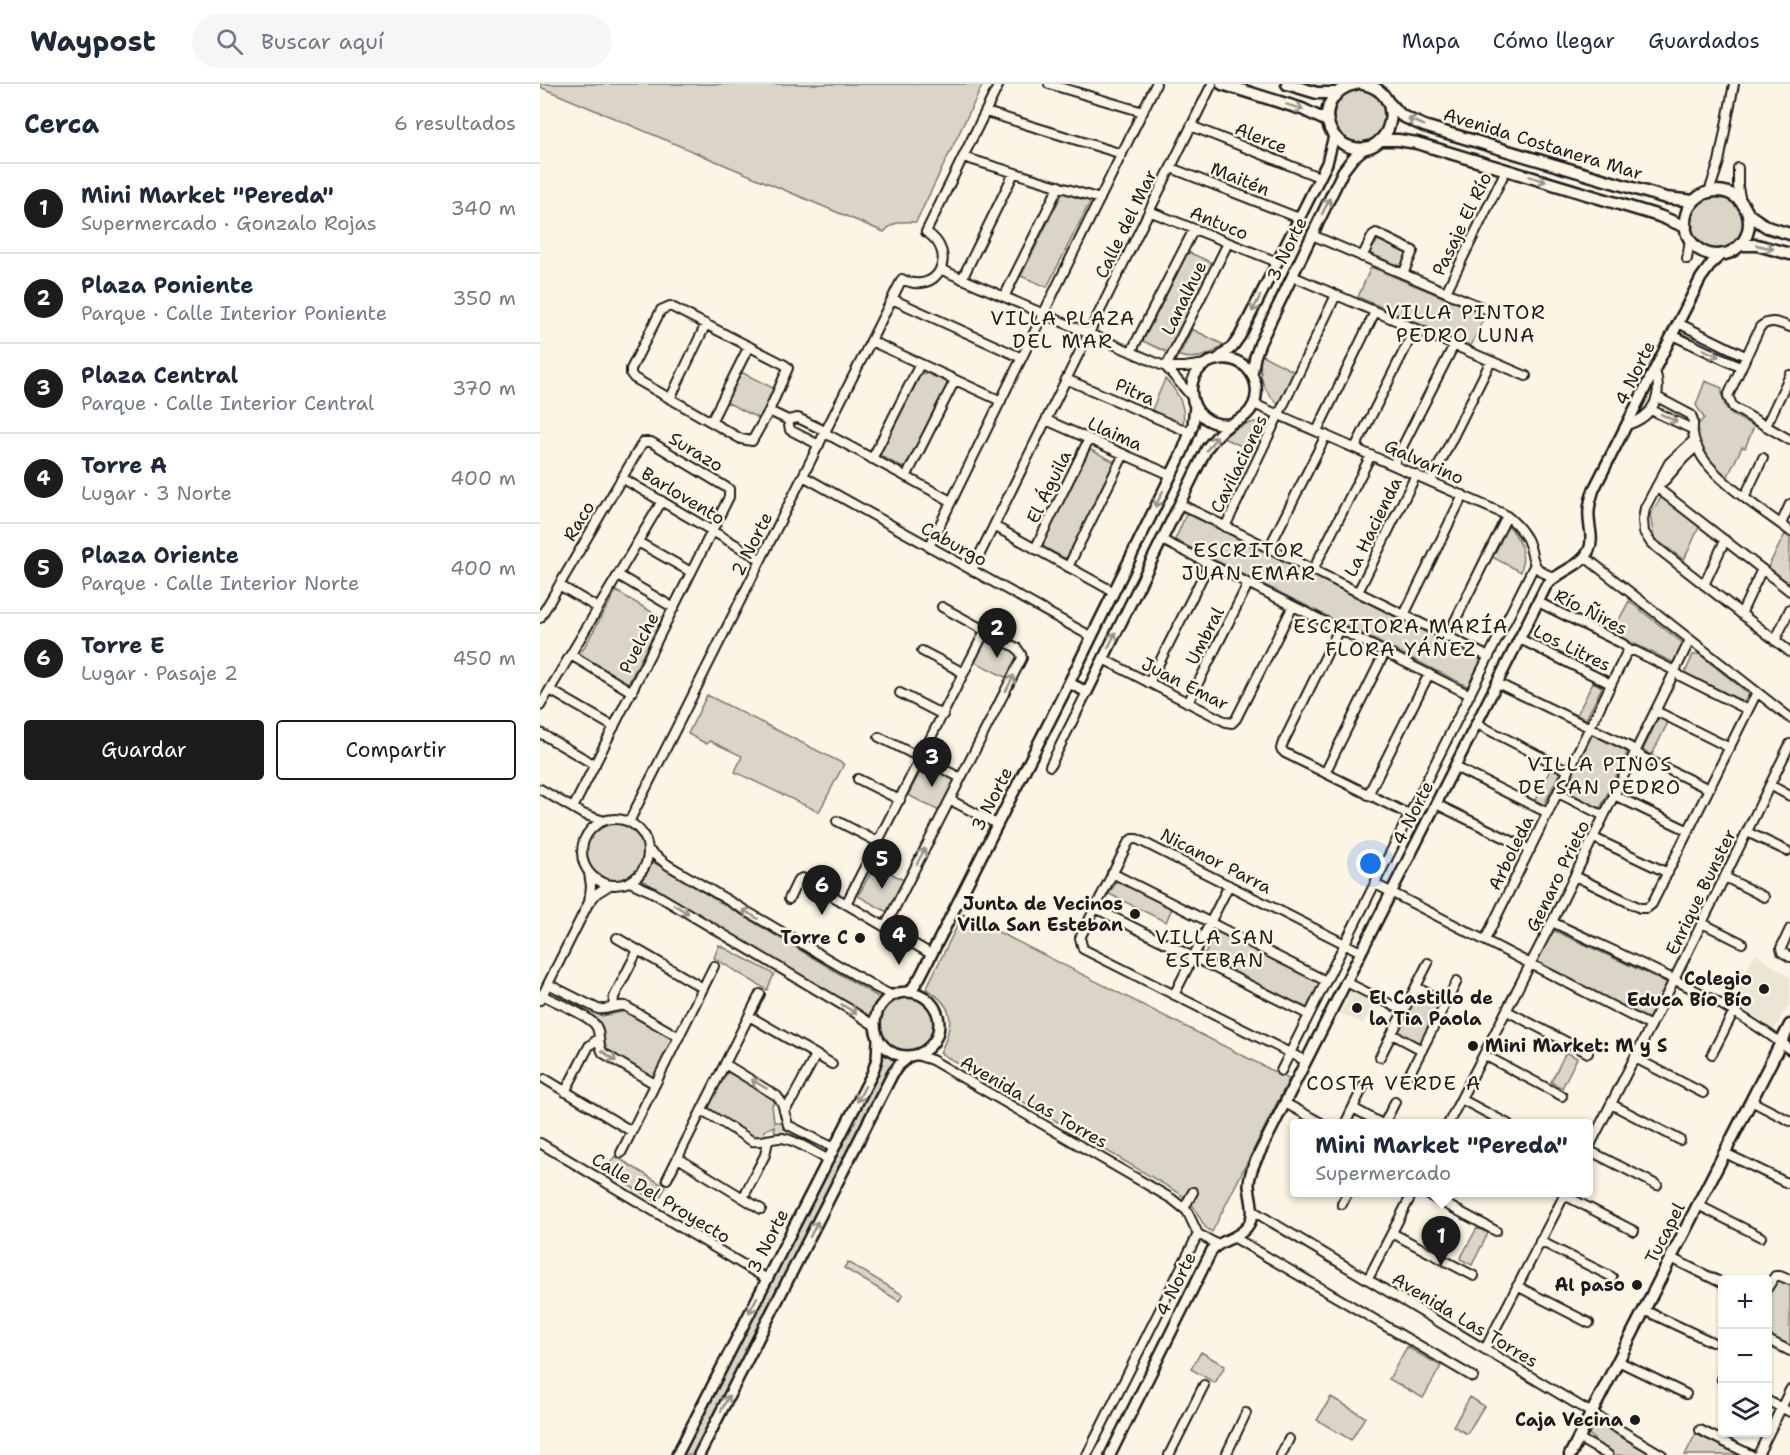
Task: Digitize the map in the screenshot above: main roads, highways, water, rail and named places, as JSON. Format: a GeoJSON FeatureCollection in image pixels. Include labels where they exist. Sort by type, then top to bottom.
{"type":"FeatureCollection","features":[{"type":"Feature","properties":{"kind":"main road"},"geometry":{"type":"LineString","coordinates":[[1222,84],[1302,109],[1328,121],[1328,108],[1337,93],[1350,85]]}},
{"type":"Feature","properties":{"kind":"main road"},"geometry":{"type":"LineString","coordinates":[[1287,84],[1317,93],[1337,93]]}},
{"type":"Feature","properties":{"kind":"main road","name":"Avenida Costanera Mar"},"geometry":{"type":"LineString","coordinates":[[1363,84],[1381,88],[1389,103],[1402,116],[1424,126],[1666,198],[1694,201]]}},
{"type":"Feature","properties":{"kind":"main road"},"geometry":{"type":"LineString","coordinates":[[1380,140],[1389,126],[1391,114],[1389,103]]}},
{"type":"Feature","properties":{"kind":"main road","name":"Avenida Costanera Mar"},"geometry":{"type":"LineString","coordinates":[[1328,121],[1334,136],[1349,146],[1366,147],[1380,140],[1410,141],[1659,216],[1686,227]]}},
{"type":"Feature","properties":{"kind":"main road"},"geometry":{"type":"LineString","coordinates":[[1748,213],[1748,230],[1740,245],[1732,251],[1722,254],[1703,252],[1690,239],[1686,227],[1687,213],[1694,201],[1709,192],[1726,192],[1741,202],[1748,213],[1761,224],[1790,234]]}},
{"type":"Feature","properties":{"kind":"main road"},"geometry":{"type":"LineString","coordinates":[[1740,245],[1757,245],[1790,254]]}},
{"type":"Feature","properties":{"kind":"main road","name":"Tucapel"},"geometry":{"type":"LineString","coordinates":[[1570,1455],[1752,1101],[1786,1046],[1790,1025]]}},
{"type":"Feature","properties":{"kind":"place","name":"Plaza Poniente"},"geometry":{"type":"Point","coordinates":[997,658]}},
{"type":"Feature","properties":{"kind":"place","name":"Plaza Central"},"geometry":{"type":"Point","coordinates":[932,787]}},
{"type":"Feature","properties":{"kind":"place","name":"Plaza Oriente"},"geometry":{"type":"Point","coordinates":[882,889]}},
{"type":"Feature","properties":{"kind":"place","name":"Junta de Vecinos Villa San Esteban"},"geometry":{"type":"Point","coordinates":[1135,914]}},
{"type":"Feature","properties":{"kind":"place","name":"Torre E"},"geometry":{"type":"Point","coordinates":[822,915]}},
{"type":"Feature","properties":{"kind":"place","name":"Torre C"},"geometry":{"type":"Point","coordinates":[860,938]}},
{"type":"Feature","properties":{"kind":"place","name":"Torre A"},"geometry":{"type":"Point","coordinates":[899,965]}},
{"type":"Feature","properties":{"kind":"place","name":"Colegio Educa Bío Bío"},"geometry":{"type":"Point","coordinates":[1764,989]}},
{"type":"Feature","properties":{"kind":"place","name":"El Castillo de la Tia Paola"},"geometry":{"type":"Point","coordinates":[1357,1008]}},
{"type":"Feature","properties":{"kind":"place","name":"Mini Market: M y S"},"geometry":{"type":"Point","coordinates":[1473,1046]}},
{"type":"Feature","properties":{"kind":"place","name":"Mini Market \"Pereda\""},"geometry":{"type":"Point","coordinates":[1441,1266]}},
{"type":"Feature","properties":{"kind":"place","name":"Al paso"},"geometry":{"type":"Point","coordinates":[1637,1285]}},
{"type":"Feature","properties":{"kind":"place","name":"Caja Vecina"},"geometry":{"type":"Point","coordinates":[1635,1420]}},
{"type":"Feature","properties":{"kind":"district","name":"VILLA PINTOR PEDRO LUNA"},"geometry":{"type":"Point","coordinates":[1466,324]}},
{"type":"Feature","properties":{"kind":"district","name":"VILLA PLAZA DEL MAR"},"geometry":{"type":"Point","coordinates":[1063,330]}},
{"type":"Feature","properties":{"kind":"district","name":"ESCRITOR JUAN EMAR"},"geometry":{"type":"Point","coordinates":[1249,562]}},
{"type":"Feature","properties":{"kind":"district","name":"ESCRITORA MARÍA FLORA YÁÑEZ"},"geometry":{"type":"Point","coordinates":[1401,638]}},
{"type":"Feature","properties":{"kind":"district","name":"VILLA PINOS DE SAN PEDRO"},"geometry":{"type":"Point","coordinates":[1600,776]}},
{"type":"Feature","properties":{"kind":"district","name":"VILLA SAN ESTEBAN"},"geometry":{"type":"Point","coordinates":[1215,948]}},
{"type":"Feature","properties":{"kind":"district","name":"COSTA VERDE A"},"geometry":{"type":"Point","coordinates":[1394,1083]}}]}
